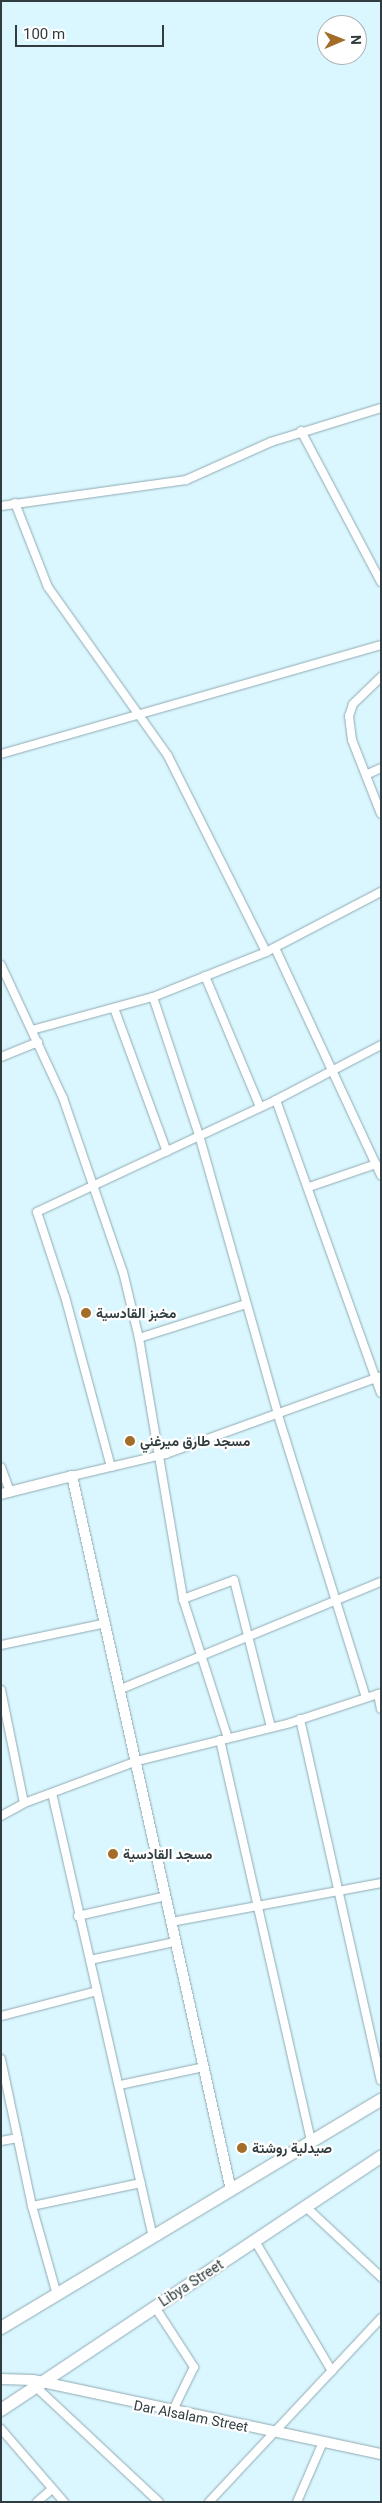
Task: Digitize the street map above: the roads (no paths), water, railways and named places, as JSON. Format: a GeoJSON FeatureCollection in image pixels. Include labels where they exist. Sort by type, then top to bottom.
{"type":"FeatureCollection","features":[{"type":"Feature","properties":{"kind":"main road"},"geometry":{"type":"LineString","coordinates":[[1,2328],[381,2100]]}},
{"type":"Feature","properties":{"kind":"main road","name":"Libya Street"},"geometry":{"type":"LineString","coordinates":[[1,2410],[381,2156]]}},
{"type":"Feature","properties":{"kind":"street"},"geometry":{"type":"LineString","coordinates":[[1,506],[186,480],[301,431],[381,408]]}},
{"type":"Feature","properties":{"kind":"street"},"geometry":{"type":"LineString","coordinates":[[301,431],[381,582]]}},
{"type":"Feature","properties":{"kind":"street"},"geometry":{"type":"LineString","coordinates":[[15,503],[48,587],[180,775],[266,952]]}},
{"type":"Feature","properties":{"kind":"street"},"geometry":{"type":"LineString","coordinates":[[1,754],[381,645]]}},
{"type":"Feature","properties":{"kind":"street"},"geometry":{"type":"LineString","coordinates":[[381,677],[350,709],[352,740],[368,774],[381,814]]}},
{"type":"Feature","properties":{"kind":"street"},"geometry":{"type":"LineString","coordinates":[[368,774],[381,768]]}},
{"type":"Feature","properties":{"kind":"street"},"geometry":{"type":"LineString","coordinates":[[32,1030],[152,997],[266,952],[381,892]]}},
{"type":"Feature","properties":{"kind":"street"},"geometry":{"type":"LineString","coordinates":[[275,948],[381,1175]]}},
{"type":"Feature","properties":{"kind":"street"},"geometry":{"type":"LineString","coordinates":[[1,965],[4,979],[38,1042],[95,1184],[139,1338],[157,1456],[183,1599],[198,1657],[224,1739],[257,1903],[311,2141]]}},
{"type":"Feature","properties":{"kind":"street"},"geometry":{"type":"LineString","coordinates":[[205,976],[260,1107]]}},
{"type":"Feature","properties":{"kind":"street"},"geometry":{"type":"LineString","coordinates":[[152,997],[199,1135],[278,1415],[366,1698]]}},
{"type":"Feature","properties":{"kind":"street"},"geometry":{"type":"LineString","coordinates":[[114,1008],[167,1152]]}},
{"type":"Feature","properties":{"kind":"street"},"geometry":{"type":"LineString","coordinates":[[1,1057],[38,1042]]}},
{"type":"Feature","properties":{"kind":"street"},"geometry":{"type":"LineString","coordinates":[[111,1467],[65,1297],[36,1216],[44,1206],[167,1152],[199,1135],[276,1100],[381,1045]]}},
{"type":"Feature","properties":{"kind":"street"},"geometry":{"type":"LineString","coordinates":[[276,1100],[378,1377],[381,1393]]}},
{"type":"Feature","properties":{"kind":"street"},"geometry":{"type":"LineString","coordinates":[[309,1187],[376,1164]]}},
{"type":"Feature","properties":{"kind":"street"},"geometry":{"type":"LineString","coordinates":[[139,1338],[246,1304]]}},
{"type":"Feature","properties":{"kind":"street"},"geometry":{"type":"LineString","coordinates":[[1,1467],[6,1493],[157,1456],[278,1415],[378,1377]]}},
{"type":"Feature","properties":{"kind":"street"},"geometry":{"type":"LineString","coordinates":[[72,1476],[121,1689],[175,1942],[231,2190]]}},
{"type":"Feature","properties":{"kind":"street"},"geometry":{"type":"LineString","coordinates":[[183,1599],[234,1580],[246,1638],[271,1727]]}},
{"type":"Feature","properties":{"kind":"street"},"geometry":{"type":"LineString","coordinates":[[121,1689],[381,1582]]}},
{"type":"Feature","properties":{"kind":"street"},"geometry":{"type":"LineString","coordinates":[[1,1645],[106,1623]]}},
{"type":"Feature","properties":{"kind":"street"},"geometry":{"type":"LineString","coordinates":[[1,1690],[24,1803]]}},
{"type":"Feature","properties":{"kind":"street"},"geometry":{"type":"LineString","coordinates":[[1,1816],[24,1803],[137,1761],[300,1719],[379,1694],[381,1709]]}},
{"type":"Feature","properties":{"kind":"street"},"geometry":{"type":"LineString","coordinates":[[300,1719],[381,2080]]}},
{"type":"Feature","properties":{"kind":"street"},"geometry":{"type":"LineString","coordinates":[[52,1793],[78,1916],[120,2085],[153,2237]]}},
{"type":"Feature","properties":{"kind":"street"},"geometry":{"type":"LineString","coordinates":[[171,1922],[257,1903],[381,1883]]}},
{"type":"Feature","properties":{"kind":"street"},"geometry":{"type":"LineString","coordinates":[[78,1916],[166,1896]]}},
{"type":"Feature","properties":{"kind":"street"},"geometry":{"type":"LineString","coordinates":[[90,1960],[175,1942]]}},
{"type":"Feature","properties":{"kind":"street"},"geometry":{"type":"LineString","coordinates":[[2,2014],[97,1991]]}},
{"type":"Feature","properties":{"kind":"street"},"geometry":{"type":"LineString","coordinates":[[1,2059],[32,2206],[57,2294]]}},
{"type":"Feature","properties":{"kind":"street"},"geometry":{"type":"LineString","coordinates":[[120,2085],[204,2068]]}},
{"type":"Feature","properties":{"kind":"street"},"geometry":{"type":"LineString","coordinates":[[1,2142],[18,2138]]}},
{"type":"Feature","properties":{"kind":"street"},"geometry":{"type":"LineString","coordinates":[[32,2206],[141,2183]]}},
{"type":"Feature","properties":{"kind":"street"},"geometry":{"type":"LineString","coordinates":[[306,2207],[381,2277]]}},
{"type":"Feature","properties":{"kind":"street"},"geometry":{"type":"LineString","coordinates":[[255,2240],[332,2371]]}},
{"type":"Feature","properties":{"kind":"street"},"geometry":{"type":"LineString","coordinates":[[156,2306],[194,2367],[172,2412]]}},
{"type":"Feature","properties":{"kind":"street"},"geometry":{"type":"LineString","coordinates":[[209,2502],[381,2318]]}},
{"type":"Feature","properties":{"kind":"street","name":"Dar Alsalam Street"},"geometry":{"type":"LineString","coordinates":[[1,2379],[40,2384],[381,2454]]}},
{"type":"Feature","properties":{"kind":"street"},"geometry":{"type":"LineString","coordinates":[[40,2384],[159,2502]]}},
{"type":"Feature","properties":{"kind":"street"},"geometry":{"type":"LineString","coordinates":[[1,2429],[64,2502]]}},
{"type":"Feature","properties":{"kind":"street"},"geometry":{"type":"LineString","coordinates":[[297,2502],[323,2442]]}},
{"type":"Feature","properties":{"kind":"street"},"geometry":{"type":"LineString","coordinates":[[37,2502],[52,2488]]}},
{"type":"Feature","properties":{"kind":"place","name":"مخبز القادسية"},"geometry":{"type":"Point","coordinates":[86,1313]}},
{"type":"Feature","properties":{"kind":"place","name":"مسجد طارق ميرغني"},"geometry":{"type":"Point","coordinates":[130,1441]}},
{"type":"Feature","properties":{"kind":"place","name":"مسجد القادسية"},"geometry":{"type":"Point","coordinates":[113,1854]}},
{"type":"Feature","properties":{"kind":"place","name":"صيدلية روشتة"},"geometry":{"type":"Point","coordinates":[242,2148]}}]}
